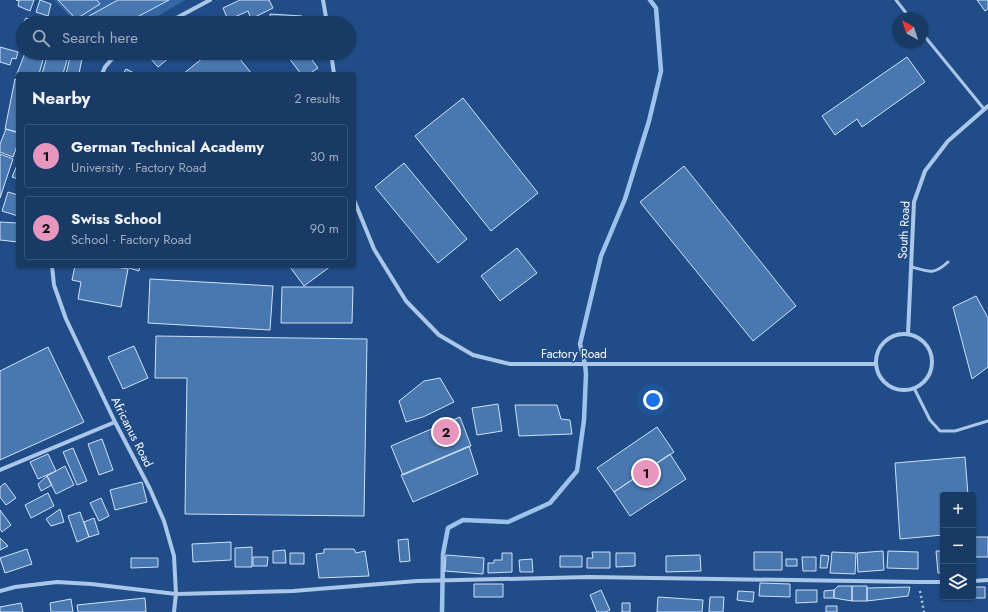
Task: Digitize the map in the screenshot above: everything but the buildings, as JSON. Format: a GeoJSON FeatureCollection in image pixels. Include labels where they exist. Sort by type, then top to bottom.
{"type":"FeatureCollection","features":[{"type":"Feature","properties":{"kind":"street"},"geometry":{"type":"LineString","coordinates":[[180,16],[210,0]]}},
{"type":"Feature","properties":{"kind":"street"},"geometry":{"type":"LineString","coordinates":[[323,0],[326,16]]}},
{"type":"Feature","properties":{"kind":"street"},"geometry":{"type":"LineString","coordinates":[[103,72],[111,60]]}},
{"type":"Feature","properties":{"kind":"street"},"geometry":{"type":"LineString","coordinates":[[332,60],[334,72]]}},
{"type":"Feature","properties":{"kind":"street","name":"South Road"},"geometry":{"type":"LineString","coordinates":[[908,334],[914,202],[925,171],[948,142],[986,108]]}},
{"type":"Feature","properties":{"kind":"street","name":"Factory Road"},"geometry":{"type":"LineString","coordinates":[[356,205],[374,249],[406,301],[439,335],[473,355],[510,364],[876,364]]}},
{"type":"Feature","properties":{"kind":"street","name":"Africanus Road"},"geometry":{"type":"LineString","coordinates":[[52,268],[54,286],[66,319],[115,422],[150,489],[164,521],[174,556],[176,594],[174,612]]}},
{"type":"Feature","properties":{"kind":"street"},"geometry":{"type":"LineString","coordinates":[[900,334],[908,334],[925,342],[930,350],[932,368],[928,377],[922,384],[914,388],[904,390],[894,388],[885,382],[879,374],[876,364],[877,355],[885,341],[900,334]]}},
{"type":"Feature","properties":{"kind":"street"},"geometry":{"type":"LineString","coordinates":[[0,470],[115,422]]}},
{"type":"Feature","properties":{"kind":"street"},"geometry":{"type":"LineString","coordinates":[[0,591],[14,587],[57,582],[92,584],[176,594],[293,591],[417,582],[590,578],[940,582]]}},
{"type":"Feature","properties":{"kind":"street"},"geometry":{"type":"LineString","coordinates":[[976,581],[988,580]]}},
{"type":"Feature","properties":{"kind":"lane"},"geometry":{"type":"LineString","coordinates":[[896,0],[905,12]]}},
{"type":"Feature","properties":{"kind":"lane"},"geometry":{"type":"LineString","coordinates":[[928,40],[986,108]]}},
{"type":"Feature","properties":{"kind":"lane"},"geometry":{"type":"LineString","coordinates":[[912,267],[930,272],[939,270],[948,262]]}},
{"type":"Feature","properties":{"kind":"lane"},"geometry":{"type":"LineString","coordinates":[[914,388],[930,420],[940,431],[955,431],[988,421]]}},
{"type":"Feature","properties":{"kind":"path"},"geometry":{"type":"LineString","coordinates":[[918,582],[924,612]]}},
{"type":"Feature","properties":{"kind":"shaded area"},"geometry":{"type":"Polygon","coordinates":[[[54,0],[185,0],[158,16],[70,16],[54,0]]]}},
{"type":"Feature","properties":{"kind":"waterway"},"geometry":{"type":"LineString","coordinates":[[442,612],[443,554],[448,528],[463,520],[508,522],[550,503],[577,471],[584,420],[586,374],[580,344],[601,256],[625,199],[649,121],[661,71],[656,8],[650,0]]}},
{"type":"Feature","properties":{"kind":"place","name":"Swiss School"},"geometry":{"type":"Point","coordinates":[446,432]}},
{"type":"Feature","properties":{"kind":"place","name":"German Technical Academy"},"geometry":{"type":"Point","coordinates":[646,473]}}]}
